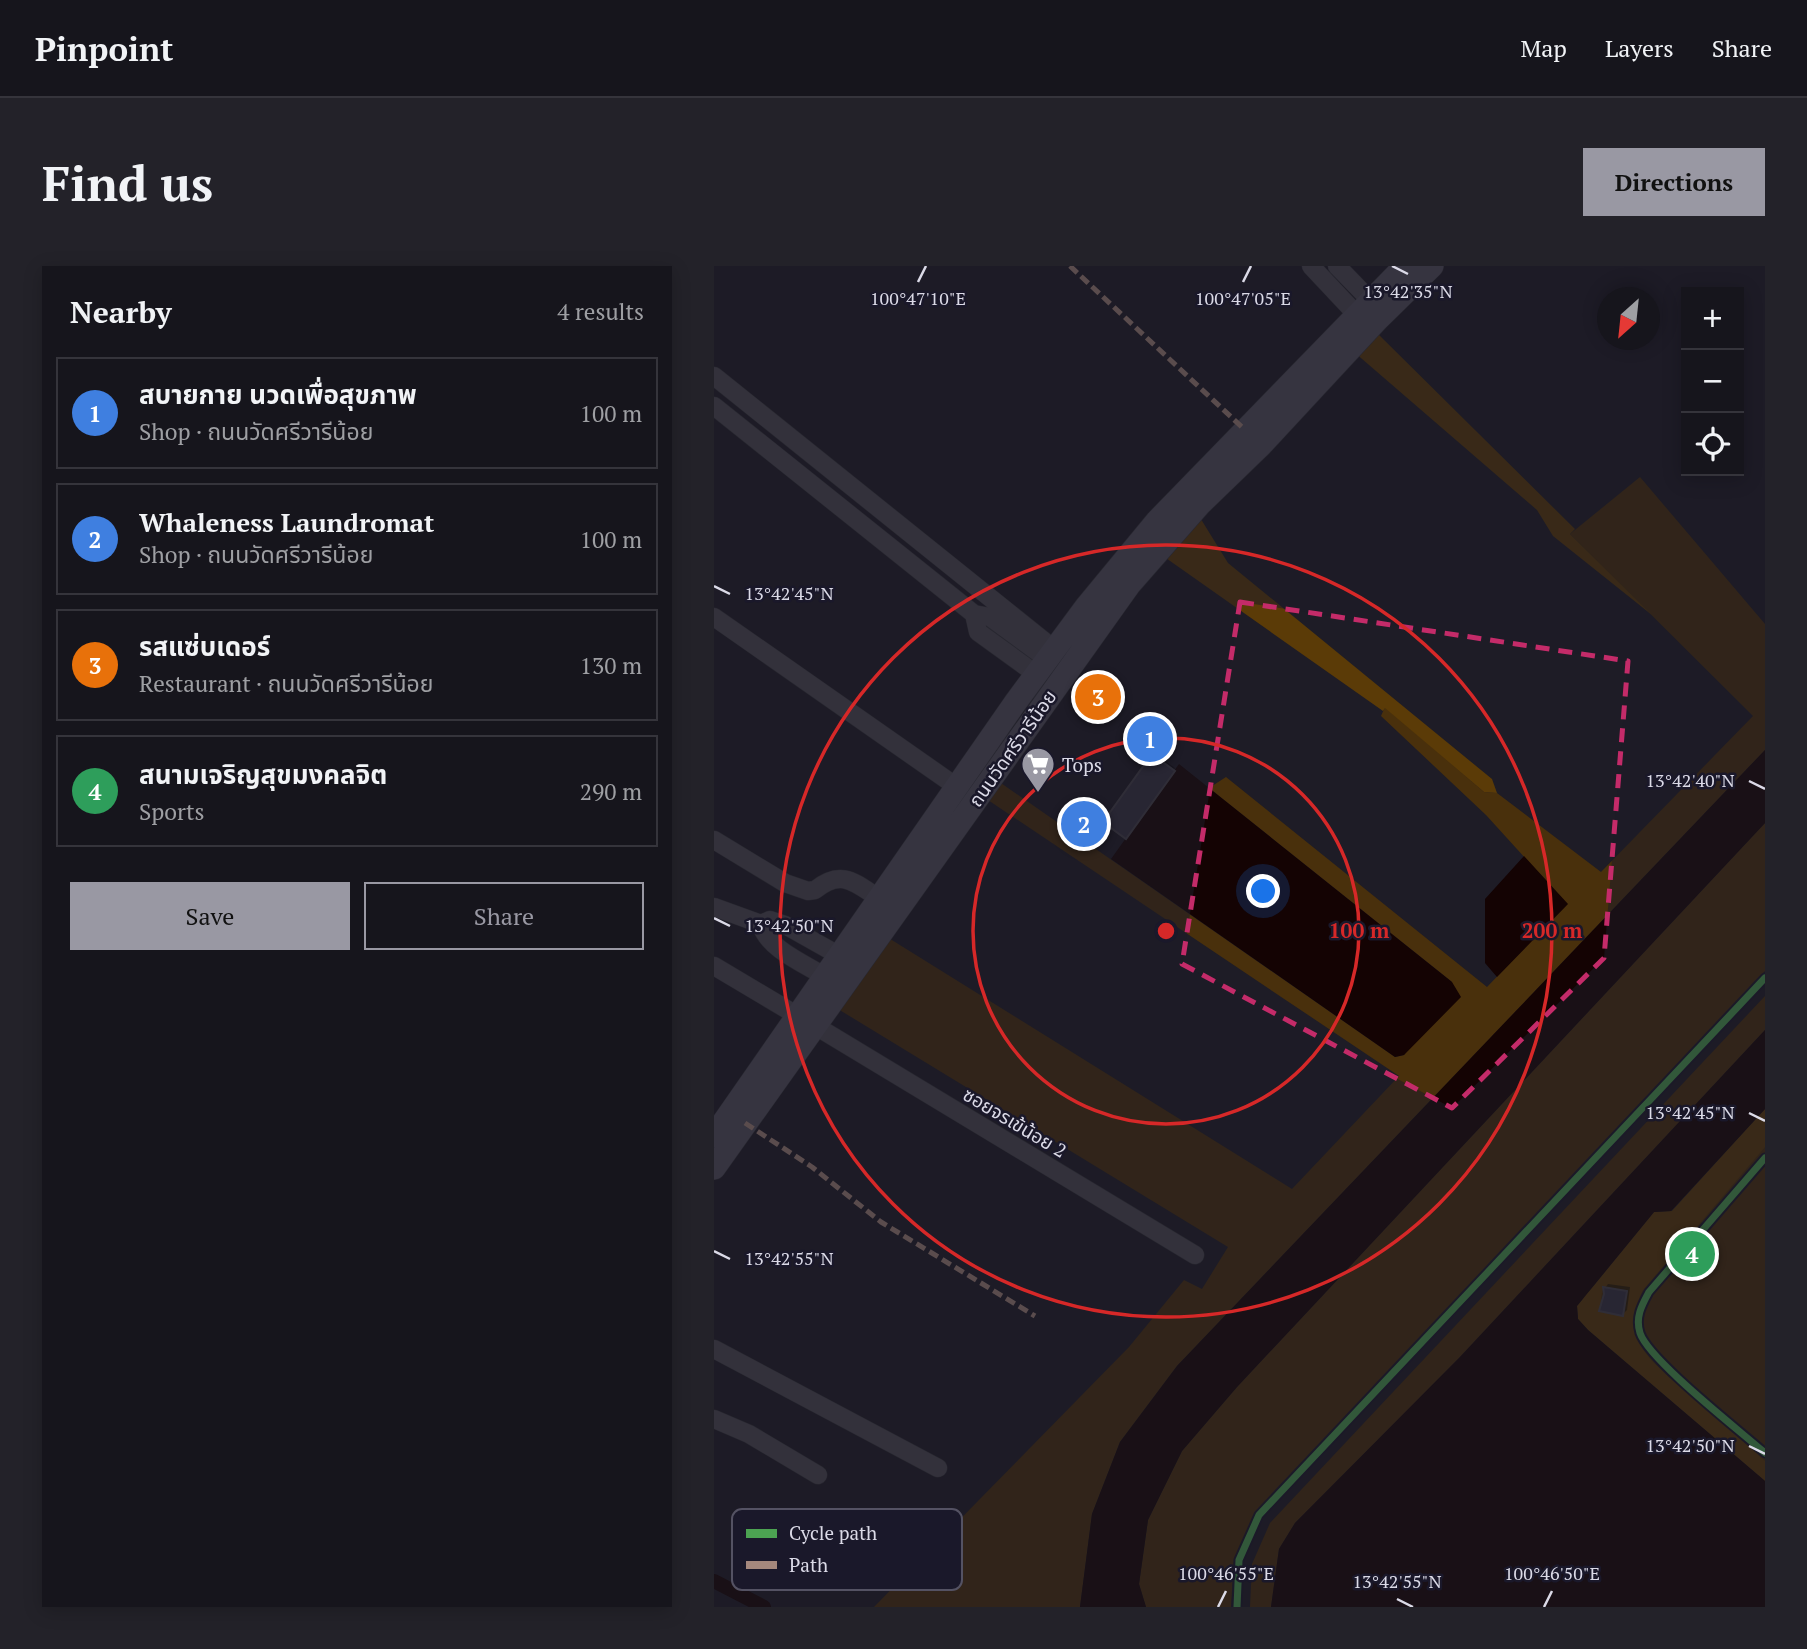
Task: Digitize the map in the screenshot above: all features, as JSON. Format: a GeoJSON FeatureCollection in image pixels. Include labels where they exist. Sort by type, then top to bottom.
{"type":"FeatureCollection","features":[{"type":"Feature","properties":{"kind":"main road","name":"ถนนวัดศรีวารีน้อย"},"geometry":{"type":"LineString","coordinates":[[714,1168],[806,1020],[1157,521],[1405,266]]}},
{"type":"Feature","properties":{"kind":"main road","name":"ถนนวัดศรีวารีน้อย"},"geometry":{"type":"LineString","coordinates":[[714,1136],[806,1020],[826,977],[957,787],[1051,669],[1200,504],[1261,445],[1377,320],[1432,266]]}},
{"type":"Feature","properties":{"kind":"street"},"geometry":{"type":"LineString","coordinates":[[1311,266],[1364,308]]}},
{"type":"Feature","properties":{"kind":"street"},"geometry":{"type":"LineString","coordinates":[[1337,266],[1364,308]]}},
{"type":"Feature","properties":{"kind":"street"},"geometry":{"type":"LineString","coordinates":[[714,376],[1051,669]]}},
{"type":"Feature","properties":{"kind":"street"},"geometry":{"type":"LineString","coordinates":[[714,405],[974,614],[978,632],[1051,669]]}},
{"type":"Feature","properties":{"kind":"street"},"geometry":{"type":"LineString","coordinates":[[714,617],[957,787]]}},
{"type":"Feature","properties":{"kind":"street"},"geometry":{"type":"LineString","coordinates":[[714,839],[796,888],[815,890],[832,878],[845,879],[880,899]]}},
{"type":"Feature","properties":{"kind":"street"},"geometry":{"type":"LineString","coordinates":[[714,907],[761,924],[770,920],[786,925],[840,956]]}},
{"type":"Feature","properties":{"kind":"street"},"geometry":{"type":"LineString","coordinates":[[761,924],[763,934],[775,944],[826,977]]}},
{"type":"Feature","properties":{"kind":"street","name":"ซอยจรเข้น้อย 2"},"geometry":{"type":"LineString","coordinates":[[714,966],[1195,1255]]}},
{"type":"Feature","properties":{"kind":"street"},"geometry":{"type":"LineString","coordinates":[[714,1349],[938,1468]]}},
{"type":"Feature","properties":{"kind":"street"},"geometry":{"type":"LineString","coordinates":[[714,1419],[748,1434],[818,1475]]}},
{"type":"Feature","properties":{"kind":"highlighted area"},"geometry":{"type":"Polygon","coordinates":[[[1240,602],[1628,661],[1604,958],[1452,1108],[1182,964],[1240,602]]]}},
{"type":"Feature","properties":{"kind":"shaded area"},"geometry":{"type":"Polygon","coordinates":[[[1375,331],[1575,529],[1570,534],[1652,615],[1553,536],[1537,510],[1354,352],[1375,331]]]}},
{"type":"Feature","properties":{"kind":"shaded area"},"geometry":{"type":"Polygon","coordinates":[[[1640,477],[1765,624],[1765,750],[1177,1366],[1120,1442],[1092,1514],[1080,1607],[874,1607],[891,1590],[962,1590],[962,1517],[1129,1347],[1184,1280],[1202,1289],[1228,1247],[838,1009],[887,937],[1292,1189],[1399,1076],[985,798],[998,781],[1395,1057],[1404,1055],[1452,982],[1209,788],[1226,777],[1487,987],[1567,904],[1486,815],[1381,716],[1385,707],[1484,792],[1497,793],[1601,872],[1753,716],[1570,534],[1640,477]]]}},
{"type":"Feature","properties":{"kind":"shaded area"},"geometry":{"type":"Polygon","coordinates":[[[1199,516],[1228,563],[1492,779],[1497,793],[1484,792],[1385,708],[1383,711],[1163,556],[1199,516]]]}},
{"type":"Feature","properties":{"kind":"shaded area"},"geometry":{"type":"Polygon","coordinates":[[[1765,750],[1765,823],[1237,1387],[1182,1451],[1148,1520],[1139,1584],[1146,1607],[1080,1607],[1092,1514],[1120,1442],[1177,1366],[1765,750]]]}},
{"type":"Feature","properties":{"kind":"shaded area"},"geometry":{"type":"Polygon","coordinates":[[[1179,764],[1452,982],[1461,997],[1404,1055],[1395,1057],[1111,859],[1179,764]]]}},
{"type":"Feature","properties":{"kind":"shaded area"},"geometry":{"type":"Polygon","coordinates":[[[1765,823],[1765,971],[1255,1513],[1234,1559],[1231,1607],[1146,1607],[1139,1584],[1148,1520],[1182,1451],[1237,1387],[1765,823]]]}},
{"type":"Feature","properties":{"kind":"shaded area"},"geometry":{"type":"Polygon","coordinates":[[[1524,856],[1568,904],[1497,977],[1485,963],[1485,899],[1524,856]]]}},
{"type":"Feature","properties":{"kind":"shaded area"},"geometry":{"type":"Polygon","coordinates":[[[1765,996],[1765,1030],[1460,1357],[1295,1523],[1279,1549],[1271,1607],[1250,1607],[1252,1564],[1270,1523],[1765,996]]]}},
{"type":"Feature","properties":{"kind":"shaded area"},"geometry":{"type":"Polygon","coordinates":[[[1765,1030],[1765,1109],[1671,1211],[1654,1212],[1577,1306],[1578,1319],[1588,1330],[1765,1481],[1765,1607],[1271,1607],[1279,1549],[1295,1523],[1460,1357],[1765,1030]]]}},
{"type":"Feature","properties":{"kind":"shaded area"},"geometry":{"type":"Polygon","coordinates":[[[1765,1109],[1765,1481],[1583,1297],[1672,1211],[1765,1109]]]}},
{"type":"Feature","properties":{"kind":"shaded area"},"geometry":{"type":"Polygon","coordinates":[[[1765,1109],[1765,1147],[1643,1290],[1634,1320],[1641,1346],[1654,1363],[1765,1461],[1765,1481],[1578,1319],[1577,1306],[1654,1212],[1672,1211],[1765,1109]],[[1603,1288],[1601,1299],[1606,1311],[1623,1316],[1625,1297],[1614,1289],[1603,1288]]]}},
{"type":"Feature","properties":{"kind":"building"},"geometry":{"type":"Polygon","coordinates":[[[1152,754],[1175,771],[1126,839],[1103,822],[1152,754]]]}},
{"type":"Feature","properties":{"kind":"building"},"geometry":{"type":"Polygon","coordinates":[[[1603,1287],[1627,1291],[1623,1316],[1599,1311],[1604,1294],[1603,1287]]]}},
{"type":"Feature","properties":{"kind":"waterway"},"geometry":{"type":"LineString","coordinates":[[714,1581],[764,1607]]}},
{"type":"Feature","properties":{"kind":"marked path"},"geometry":{"type":"LineString","coordinates":[[1070,266],[1244,429]]}},
{"type":"Feature","properties":{"kind":"marked path"},"geometry":{"type":"LineString","coordinates":[[745,1123],[812,1167],[881,1222],[1035,1316]]}},
{"type":"Feature","properties":{"kind":"cycle path"},"geometry":{"type":"LineString","coordinates":[[1237,1607],[1239,1560],[1259,1515],[1765,978]]}},
{"type":"Feature","properties":{"kind":"cycle path"},"geometry":{"type":"LineString","coordinates":[[1765,1158],[1649,1292],[1638,1322],[1640,1333],[1660,1360],[1765,1453]]}},
{"type":"Feature","properties":{"kind":"place","name":"รสแซ่บเดอร์"},"geometry":{"type":"Point","coordinates":[1098,697]}},
{"type":"Feature","properties":{"kind":"place","name":"สบายกาย นวดเพื่อสุขภาพ"},"geometry":{"type":"Point","coordinates":[1150,739]}},
{"type":"Feature","properties":{"kind":"place","name":"Tops"},"geometry":{"type":"Point","coordinates":[1038,794]}},
{"type":"Feature","properties":{"kind":"place","name":"Whaleness Laundromat"},"geometry":{"type":"Point","coordinates":[1084,824]}},
{"type":"Feature","properties":{"kind":"place","name":"สนามเจริญสุขมงคลจิต"},"geometry":{"type":"Point","coordinates":[1692,1254]}}]}
